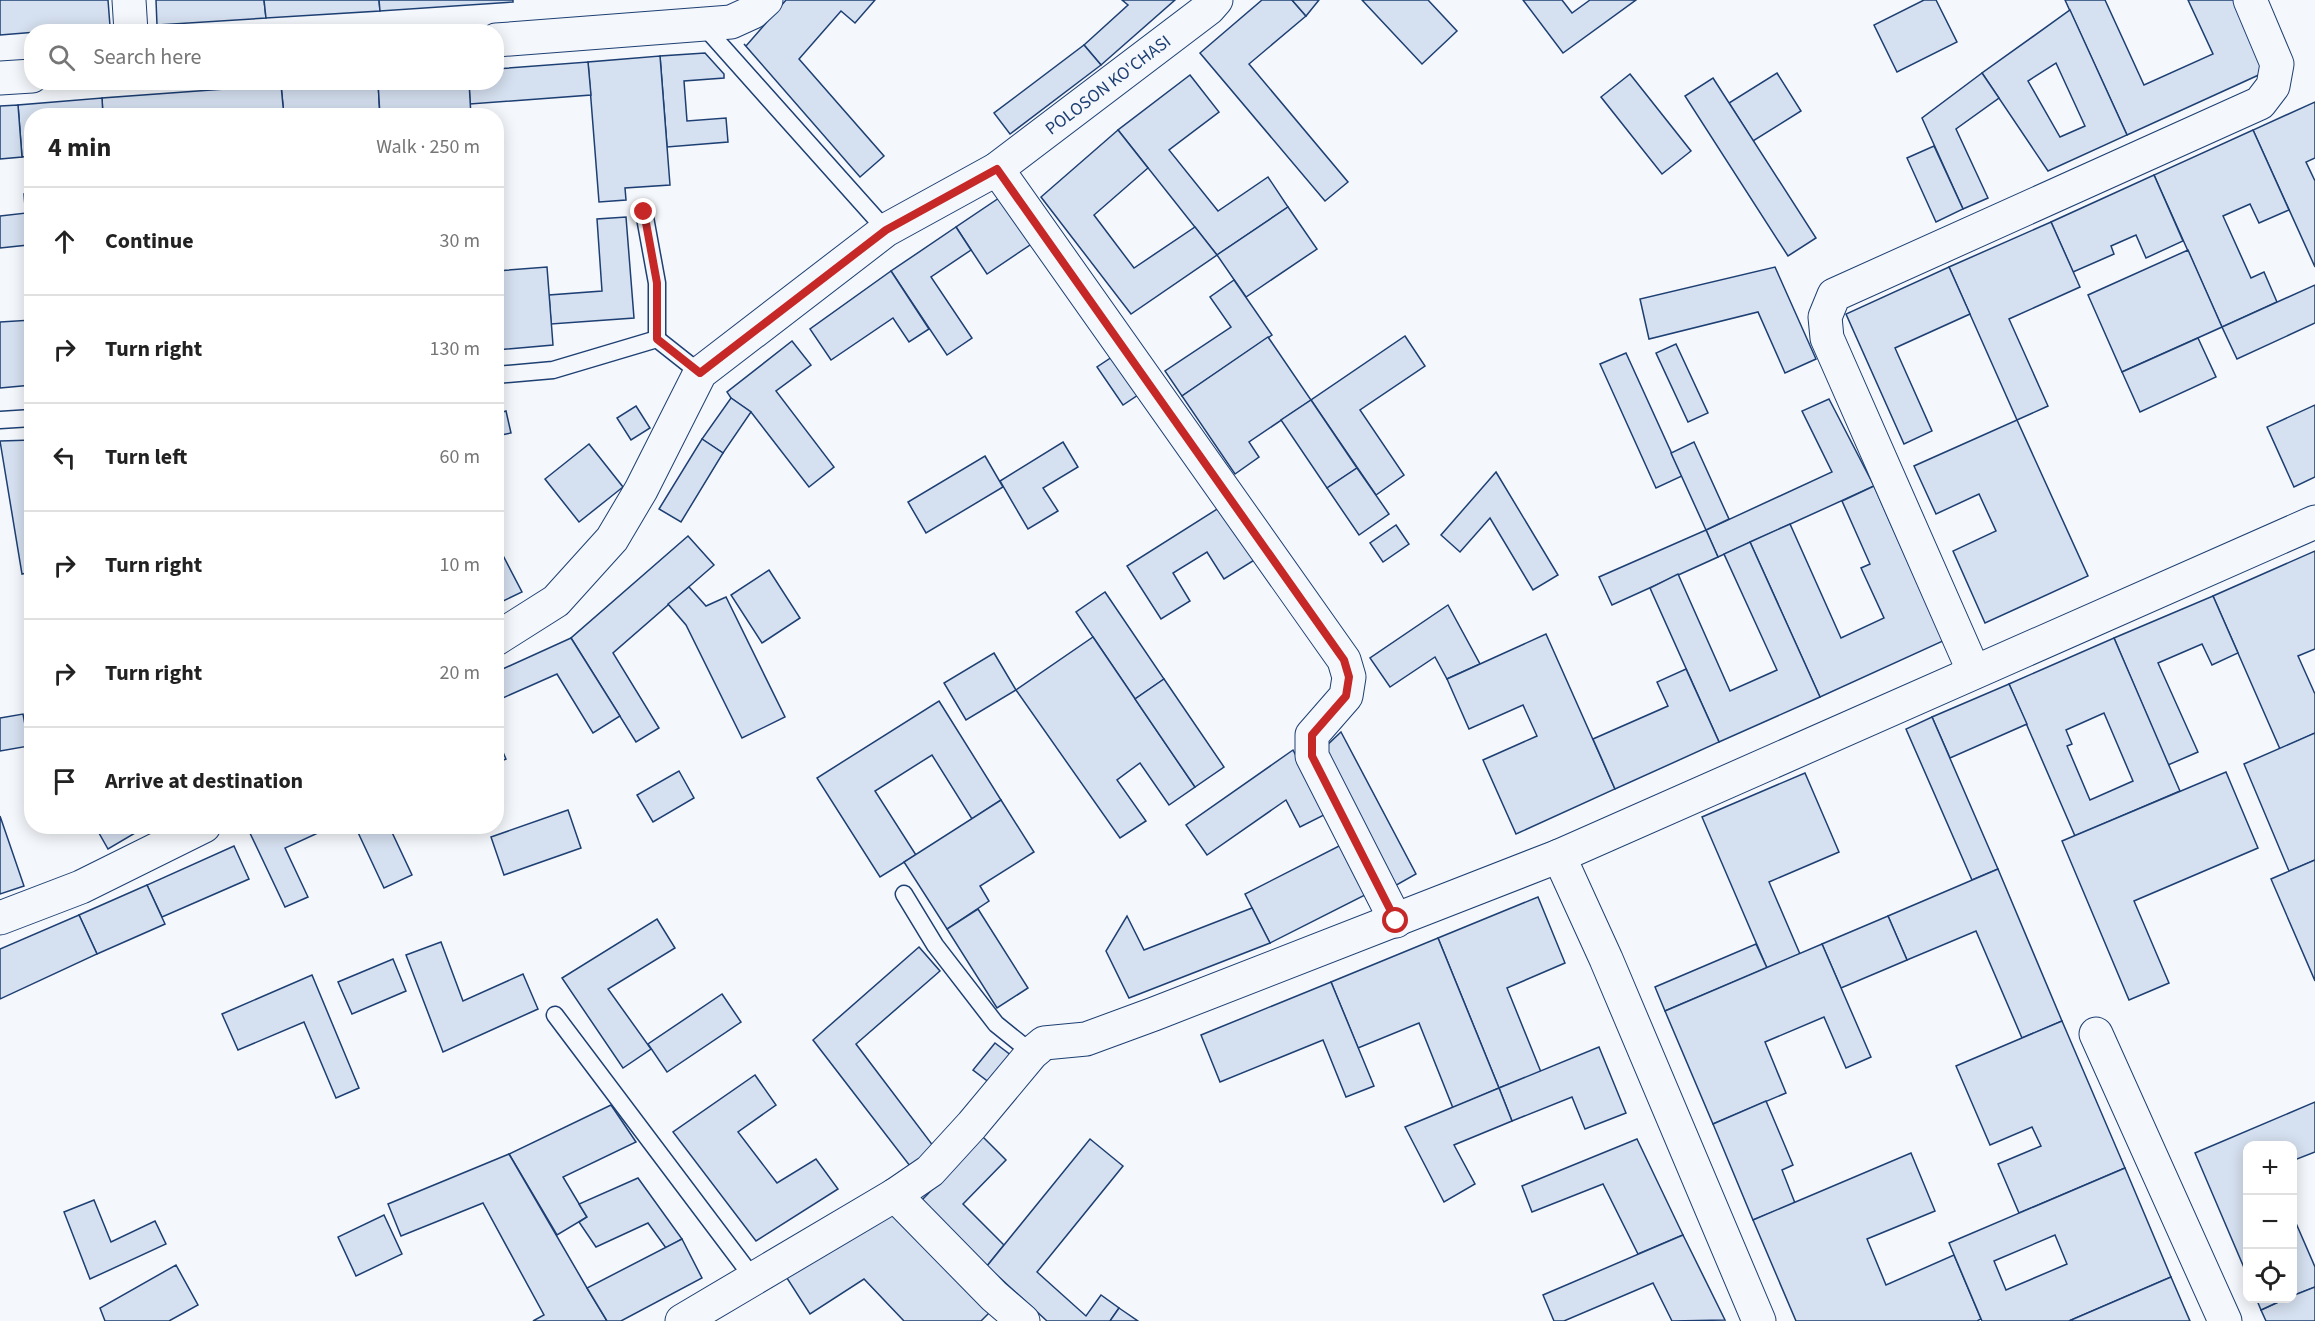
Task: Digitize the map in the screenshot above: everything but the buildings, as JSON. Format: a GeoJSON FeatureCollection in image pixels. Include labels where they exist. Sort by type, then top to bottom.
{"type":"FeatureCollection","features":[{"type":"Feature","properties":{"kind":"street"},"geometry":{"type":"LineString","coordinates":[[129,0],[130,24]]}},
{"type":"Feature","properties":{"kind":"street"},"geometry":{"type":"LineString","coordinates":[[504,39],[731,22],[753,12],[766,0]]}},
{"type":"Feature","properties":{"kind":"street","name":"POLOSON KO'CHASI"},"geometry":{"type":"LineString","coordinates":[[700,373],[886,230],[997,169],[1209,8],[1216,0]]}},
{"type":"Feature","properties":{"kind":"street"},"geometry":{"type":"LineString","coordinates":[[1974,672],[1827,338],[1825,317],[1834,295],[2260,103],[2272,86],[2277,64],[2250,0]]}},
{"type":"Feature","properties":{"kind":"street"},"geometry":{"type":"LineString","coordinates":[[0,78],[24,76]]}},
{"type":"Feature","properties":{"kind":"street"},"geometry":{"type":"LineString","coordinates":[[997,169],[1344,660],[1349,677],[1346,696],[1312,735],[1312,756],[1396,921]]}},
{"type":"Feature","properties":{"kind":"street"},"geometry":{"type":"LineString","coordinates":[[504,634],[556,601],[612,539],[641,490],[700,373]]}},
{"type":"Feature","properties":{"kind":"street"},"geometry":{"type":"LineString","coordinates":[[682,1321],[895,1195],[930,1171],[1032,1053],[1044,1043],[1086,1039],[1396,921],[1559,856],[2315,522]]}},
{"type":"Feature","properties":{"kind":"street"},"geometry":{"type":"LineString","coordinates":[[0,918],[81,887],[188,834]]}},
{"type":"Feature","properties":{"kind":"street"},"geometry":{"type":"LineString","coordinates":[[1559,856],[1606,959],[1759,1321]]}},
{"type":"Feature","properties":{"kind":"street"},"geometry":{"type":"LineString","coordinates":[[2096,1035],[2225,1321]]}},
{"type":"Feature","properties":{"kind":"street"},"geometry":{"type":"LineString","coordinates":[[895,1195],[994,1296],[1023,1321]]}},
{"type":"Feature","properties":{"kind":"lane"},"geometry":{"type":"LineString","coordinates":[[701,24],[886,230]]}},
{"type":"Feature","properties":{"kind":"lane"},"geometry":{"type":"LineString","coordinates":[[644,212],[657,283],[657,339]]}},
{"type":"Feature","properties":{"kind":"lane"},"geometry":{"type":"LineString","coordinates":[[657,339],[700,373]]}},
{"type":"Feature","properties":{"kind":"lane"},"geometry":{"type":"LineString","coordinates":[[504,374],[553,370],[657,339]]}},
{"type":"Feature","properties":{"kind":"lane"},"geometry":{"type":"LineString","coordinates":[[0,420],[24,418]]}},
{"type":"Feature","properties":{"kind":"lane"},"geometry":{"type":"LineString","coordinates":[[904,894],[935,945],[996,1023],[1032,1053]]}},
{"type":"Feature","properties":{"kind":"lane"},"geometry":{"type":"LineString","coordinates":[[555,1015],[754,1279]]}},
{"type":"Feature","properties":{"kind":"route"},"geometry":{"type":"LineString","coordinates":[[644,212],[657,283],[657,339],[700,373],[886,230],[997,169],[1344,660],[1349,677],[1346,696],[1312,735],[1312,756],[1396,921]]}}]}
